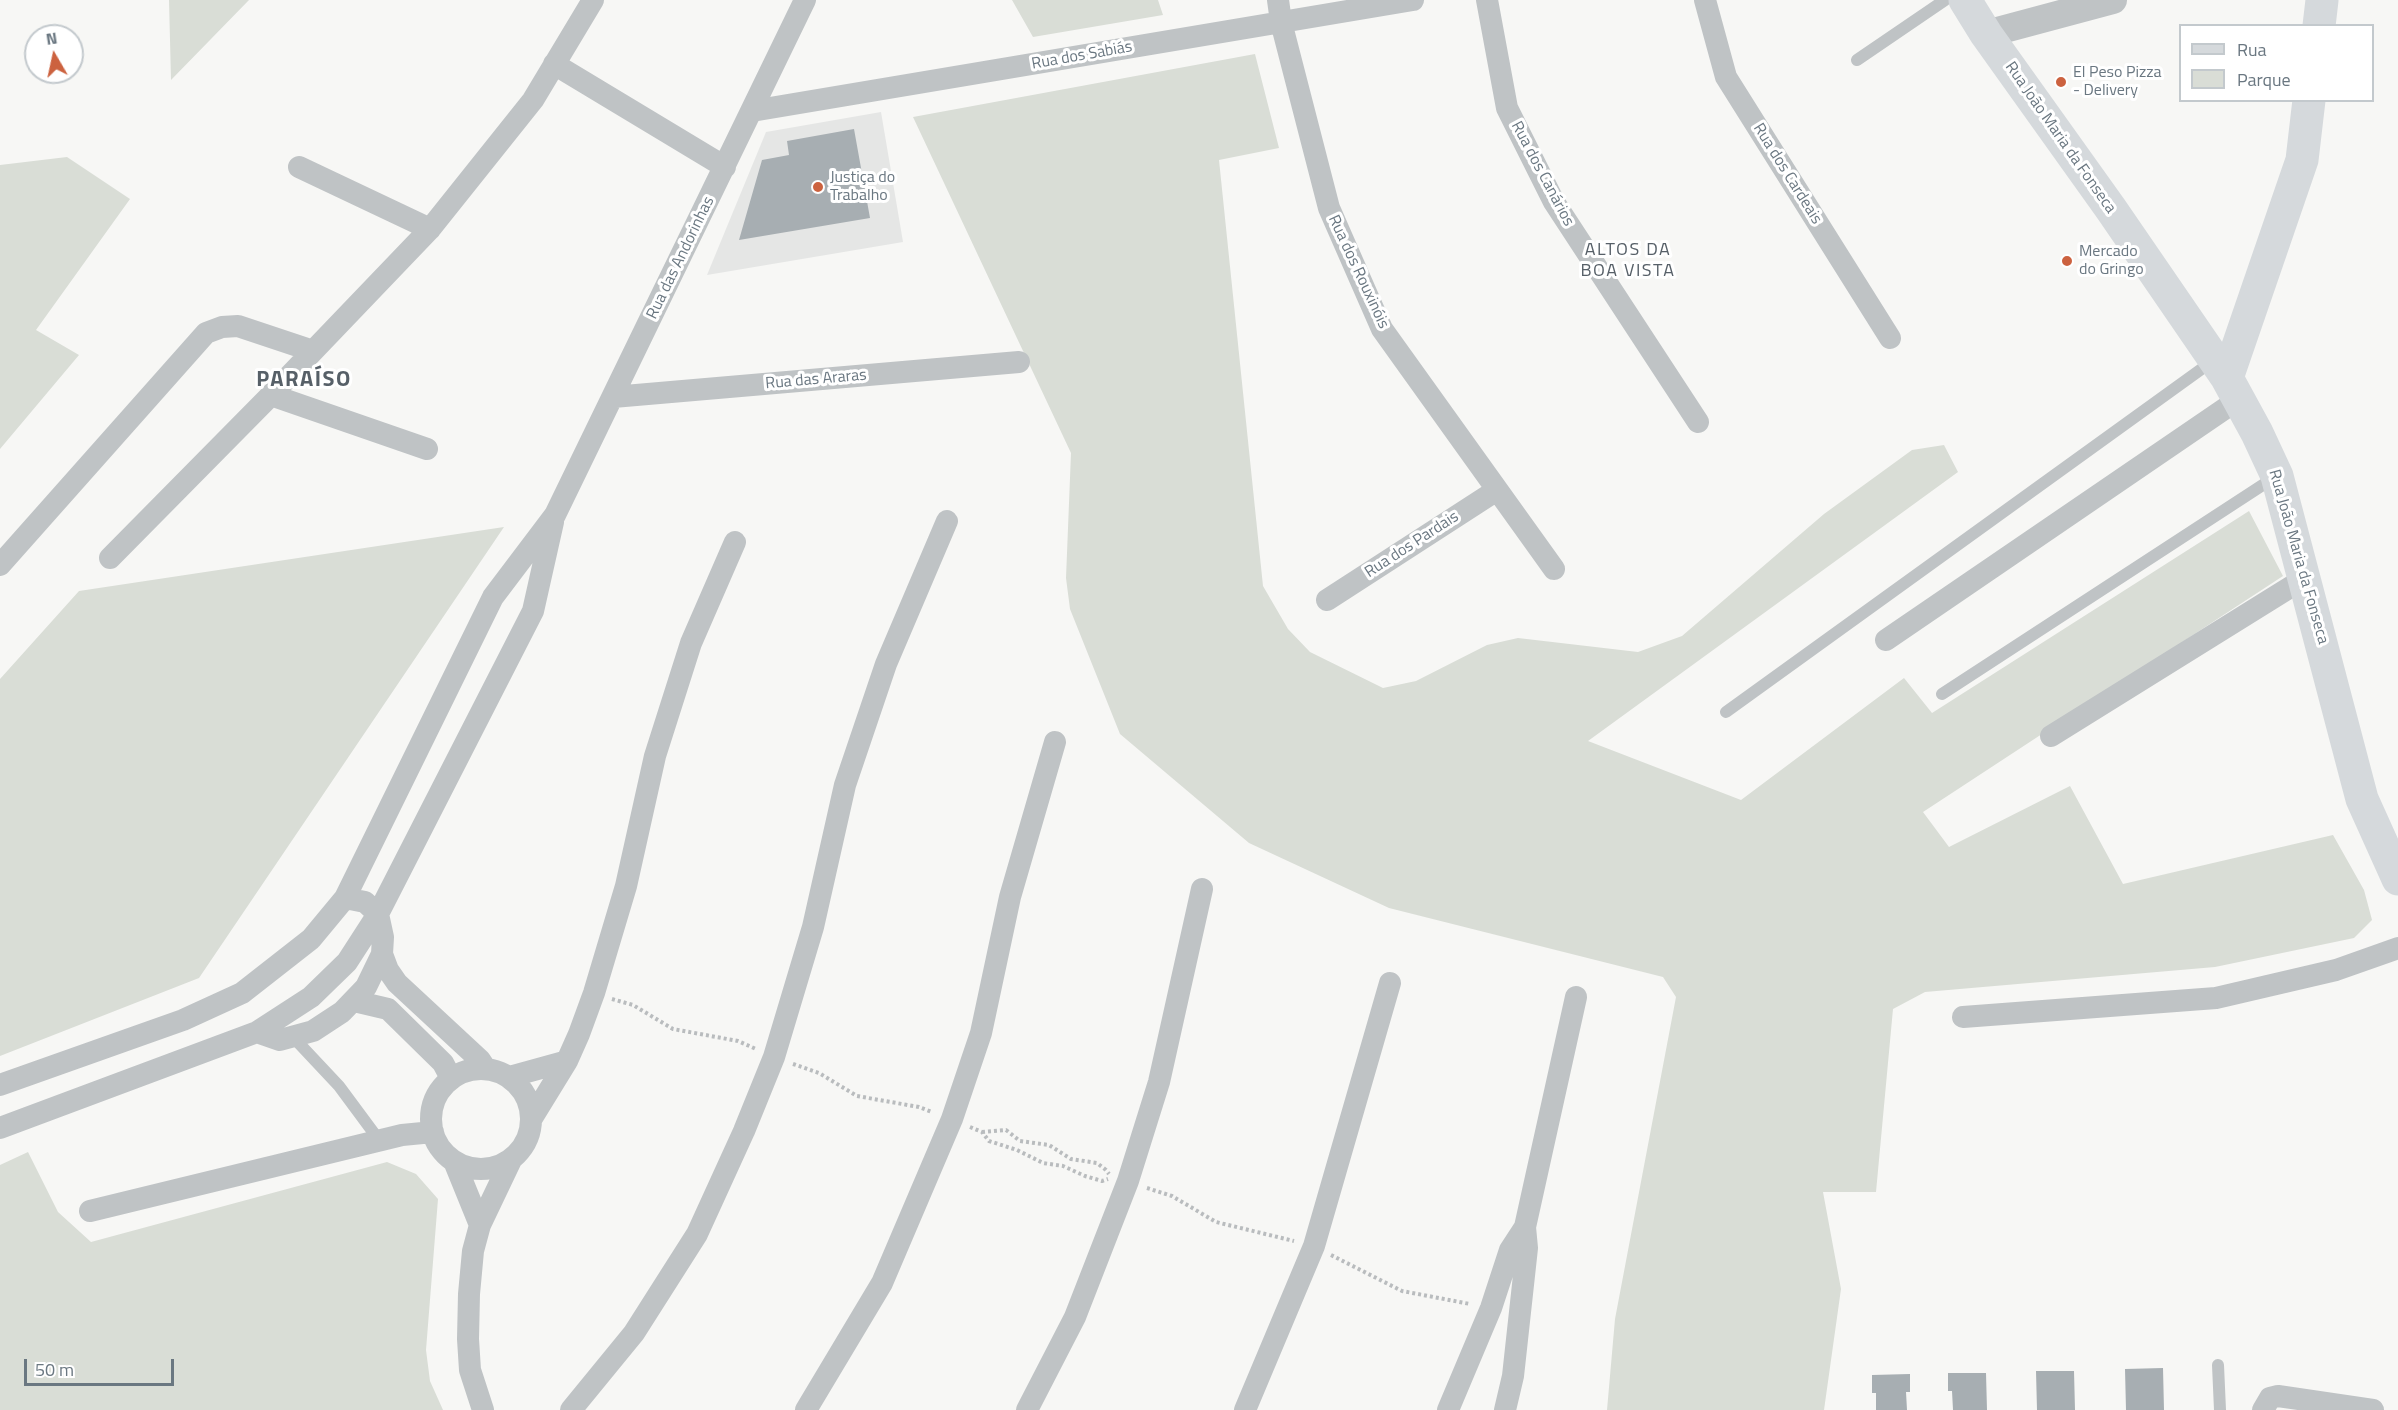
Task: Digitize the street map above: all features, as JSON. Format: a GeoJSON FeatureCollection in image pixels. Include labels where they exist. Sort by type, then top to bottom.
{"type":"FeatureCollection","features":[{"type":"Feature","properties":{"kind":"main road","name":"Rua João Maria da Fonseca"},"geometry":{"type":"LineString","coordinates":[[1965,0],[1986,34],[2224,364],[2277,476],[2306,578],[2362,800],[2389,845],[2398,879]]}},
{"type":"Feature","properties":{"kind":"main road"},"geometry":{"type":"LineString","coordinates":[[2319,24],[2322,0]]}},
{"type":"Feature","properties":{"kind":"main road"},"geometry":{"type":"LineString","coordinates":[[2224,364],[2302,160],[2309,102]]}},
{"type":"Feature","properties":{"kind":"street"},"geometry":{"type":"LineString","coordinates":[[110,558],[430,229],[533,100],[593,0]]}},
{"type":"Feature","properties":{"kind":"street","name":"Rua das Andorinhas"},"geometry":{"type":"LineString","coordinates":[[555,515],[805,0]]}},
{"type":"Feature","properties":{"kind":"street","name":"Rua dos Rouxinóis"},"geometry":{"type":"LineString","coordinates":[[1278,0],[1281,22],[1329,208],[1382,328],[1554,569]]}},
{"type":"Feature","properties":{"kind":"street","name":"Rua dos Sabiás"},"geometry":{"type":"LineString","coordinates":[[752,111],[1413,0]]}},
{"type":"Feature","properties":{"kind":"street","name":"Rua dos Canários"},"geometry":{"type":"LineString","coordinates":[[1487,0],[1507,108],[1554,202],[1698,422]]}},
{"type":"Feature","properties":{"kind":"street","name":"Rua dos Cardeais"},"geometry":{"type":"LineString","coordinates":[[1705,0],[1726,77],[1890,338]]}},
{"type":"Feature","properties":{"kind":"street"},"geometry":{"type":"LineString","coordinates":[[1986,34],[2113,0]]}},
{"type":"Feature","properties":{"kind":"street"},"geometry":{"type":"LineString","coordinates":[[554,64],[725,166]]}},
{"type":"Feature","properties":{"kind":"street"},"geometry":{"type":"LineString","coordinates":[[299,167],[430,229]]}},
{"type":"Feature","properties":{"kind":"street"},"geometry":{"type":"LineString","coordinates":[[0,565],[206,333],[222,327],[238,326],[313,351]]}},
{"type":"Feature","properties":{"kind":"street","name":"Rua das Araras"},"geometry":{"type":"LineString","coordinates":[[613,397],[1018,362]]}},
{"type":"Feature","properties":{"kind":"street"},"geometry":{"type":"LineString","coordinates":[[1887,640],[2224,364]]}},
{"type":"Feature","properties":{"kind":"street"},"geometry":{"type":"LineString","coordinates":[[271,395],[427,449]]}},
{"type":"Feature","properties":{"kind":"street","name":"Rua dos Pardais"},"geometry":{"type":"LineString","coordinates":[[1327,600],[1497,490]]}},
{"type":"Feature","properties":{"kind":"street"},"geometry":{"type":"LineString","coordinates":[[0,1085],[183,1020],[242,993],[311,939],[345,898],[493,597],[555,515]]}},
{"type":"Feature","properties":{"kind":"street"},"geometry":{"type":"LineString","coordinates":[[0,1128],[257,1032],[311,997],[346,962],[378,914],[533,611],[555,515]]}},
{"type":"Feature","properties":{"kind":"street"},"geometry":{"type":"LineString","coordinates":[[572,1410],[634,1333],[697,1234],[744,1131],[774,1057],[813,927],[845,785],[886,664],[947,521]]}},
{"type":"Feature","properties":{"kind":"street"},"geometry":{"type":"LineString","coordinates":[[483,1410],[470,1370],[468,1339],[473,1251],[480,1224],[511,1160],[526,1141],[532,1118],[567,1061],[579,1034],[594,993],[626,886],[655,756],[691,643],[735,542]]}},
{"type":"Feature","properties":{"kind":"street"},"geometry":{"type":"LineString","coordinates":[[2051,736],[2306,578]]}},
{"type":"Feature","properties":{"kind":"street"},"geometry":{"type":"LineString","coordinates":[[806,1410],[882,1283],[952,1119],[981,1033],[1010,897],[1055,742]]}},
{"type":"Feature","properties":{"kind":"street"},"geometry":{"type":"LineString","coordinates":[[1027,1410],[1074,1317],[1128,1181],[1159,1082],[1202,889]]}},
{"type":"Feature","properties":{"kind":"street"},"geometry":{"type":"LineString","coordinates":[[257,1032],[280,1040],[293,1037],[328,1022],[354,1001],[366,987],[382,954],[383,937],[378,914],[365,902],[345,898]]}},
{"type":"Feature","properties":{"kind":"street"},"geometry":{"type":"LineString","coordinates":[[1964,1017],[2216,998],[2336,970],[2398,948]]}},
{"type":"Feature","properties":{"kind":"street"},"geometry":{"type":"LineString","coordinates":[[382,954],[388,970],[397,983],[480,1060],[486,1069]]}},
{"type":"Feature","properties":{"kind":"street"},"geometry":{"type":"LineString","coordinates":[[1245,1410],[1314,1246],[1390,983]]}},
{"type":"Feature","properties":{"kind":"street"},"geometry":{"type":"LineString","coordinates":[[1505,1410],[1513,1376],[1527,1248],[1525,1227],[1576,997]]}},
{"type":"Feature","properties":{"kind":"street"},"geometry":{"type":"LineString","coordinates":[[354,1001],[388,1009],[443,1063],[452,1078]]}},
{"type":"Feature","properties":{"kind":"street"},"geometry":{"type":"LineString","coordinates":[[509,1077],[567,1061]]}},
{"type":"Feature","properties":{"kind":"street"},"geometry":{"type":"LineString","coordinates":[[511,1160],[489,1169],[465,1167],[454,1161],[437,1144],[431,1120],[434,1103],[442,1087],[462,1073],[486,1069],[509,1077],[525,1094],[532,1118]]}},
{"type":"Feature","properties":{"kind":"street"},"geometry":{"type":"LineString","coordinates":[[90,1211],[379,1140],[433,1132]]}},
{"type":"Feature","properties":{"kind":"street"},"geometry":{"type":"LineString","coordinates":[[454,1161],[480,1224]]}},
{"type":"Feature","properties":{"kind":"street"},"geometry":{"type":"LineString","coordinates":[[1448,1410],[1491,1308],[1510,1250],[1525,1227]]}},
{"type":"Feature","properties":{"kind":"street"},"geometry":{"type":"LineString","coordinates":[[2263,1410],[2270,1398],[2278,1396],[2373,1410]]}},
{"type":"Feature","properties":{"kind":"lane"},"geometry":{"type":"LineString","coordinates":[[1857,60],[1945,0]]}},
{"type":"Feature","properties":{"kind":"lane"},"geometry":{"type":"LineString","coordinates":[[1726,712],[2224,364]]}},
{"type":"Feature","properties":{"kind":"lane"},"geometry":{"type":"LineString","coordinates":[[1942,694],[2277,476]]}},
{"type":"Feature","properties":{"kind":"lane"},"geometry":{"type":"LineString","coordinates":[[293,1037],[339,1086],[379,1140]]}},
{"type":"Feature","properties":{"kind":"lane"},"geometry":{"type":"LineString","coordinates":[[2218,1365],[2220,1410]]}},
{"type":"Feature","properties":{"kind":"path"},"geometry":{"type":"LineString","coordinates":[[1006,1131],[1020,1141],[1049,1145],[1071,1159],[1097,1163],[1107,1170],[1111,1179],[1102,1181],[1084,1176],[1069,1168],[1043,1163],[1017,1150],[989,1141],[982,1132],[1006,1131]]}},
{"type":"Feature","properties":{"kind":"path"},"geometry":{"type":"LineString","coordinates":[[1017,1150],[1020,1141]]}},
{"type":"Feature","properties":{"kind":"path"},"geometry":{"type":"LineString","coordinates":[[1069,1168],[1071,1159]]}},
{"type":"Feature","properties":{"kind":"shaded area","name":"Justiça do Trabalho"},"geometry":{"type":"Polygon","coordinates":[[[881,112],[903,242],[707,275],[766,132],[881,112]]]}},
{"type":"Feature","properties":{"kind":"green space"},"geometry":{"type":"Polygon","coordinates":[[[169,0],[249,0],[171,80],[169,0]]]}},
{"type":"Feature","properties":{"kind":"green space"},"geometry":{"type":"Polygon","coordinates":[[[1012,0],[1158,0],[1163,15],[1033,37],[1012,0]]]}},
{"type":"Feature","properties":{"kind":"green space"},"geometry":{"type":"Polygon","coordinates":[[[1255,54],[1279,148],[1219,160],[1263,586],[1288,629],[1310,652],[1383,688],[1416,681],[1487,645],[1518,638],[1638,652],[1682,636],[1824,514],[1912,450],[1944,445],[1958,472],[1588,741],[1741,800],[1904,678],[1932,713],[2249,511],[2283,576],[1923,812],[1949,847],[2070,786],[2123,884],[2333,835],[2364,890],[2372,920],[2354,938],[2215,967],[1925,992],[1893,1009],[1876,1192],[1823,1192],[1841,1289],[1824,1410],[1607,1410],[1615,1319],[1676,997],[1663,977],[1389,908],[1249,843],[1120,734],[1070,609],[1066,578],[1071,453],[913,117],[1255,54]]]}},
{"type":"Feature","properties":{"kind":"green space"},"geometry":{"type":"Polygon","coordinates":[[[67,157],[130,199],[36,330],[79,355],[0,449],[0,165],[67,157]]]}},
{"type":"Feature","properties":{"kind":"green space"},"geometry":{"type":"Polygon","coordinates":[[[504,527],[199,978],[0,1056],[0,679],[79,591],[504,527]]]}},
{"type":"Feature","properties":{"kind":"green space"},"geometry":{"type":"Polygon","coordinates":[[[28,1152],[58,1212],[91,1242],[387,1162],[416,1174],[438,1199],[426,1350],[430,1381],[443,1410],[0,1410],[0,1165],[28,1152]]]}},
{"type":"Feature","properties":{"kind":"building"},"geometry":{"type":"Polygon","coordinates":[[[854,129],[870,218],[739,240],[762,160],[789,155],[787,141],[854,129]]]}},
{"type":"Feature","properties":{"kind":"building"},"geometry":{"type":"Polygon","coordinates":[[[2163,1368],[2164,1410],[2126,1410],[2125,1369],[2163,1368]]]}},
{"type":"Feature","properties":{"kind":"building"},"geometry":{"type":"Polygon","coordinates":[[[2036,1371],[2074,1371],[2075,1410],[2037,1410],[2036,1371]]]}},
{"type":"Feature","properties":{"kind":"building"},"geometry":{"type":"Polygon","coordinates":[[[1948,1373],[1986,1373],[1987,1410],[1953,1410],[1952,1391],[1948,1391],[1948,1373]]]}},
{"type":"Feature","properties":{"kind":"building"},"geometry":{"type":"Polygon","coordinates":[[[1910,1374],[1910,1392],[1906,1392],[1907,1410],[1876,1410],[1876,1393],[1872,1393],[1872,1375],[1910,1374]]]}},
{"type":"Feature","properties":{"kind":"place","name":"El Peso Pizza - Delivery"},"geometry":{"type":"Point","coordinates":[2061,82]}},
{"type":"Feature","properties":{"kind":"place","name":"Justiça do Trabalho"},"geometry":{"type":"Point","coordinates":[818,187]}},
{"type":"Feature","properties":{"kind":"place","name":"Mercado do Gringo"},"geometry":{"type":"Point","coordinates":[2067,261]}},
{"type":"Feature","properties":{"kind":"district","name":"ALTOS DA BOA VISTA"},"geometry":{"type":"Point","coordinates":[1628,261]}},
{"type":"Feature","properties":{"kind":"district","name":"PARAÍSO"},"geometry":{"type":"Point","coordinates":[304,381]}}]}
